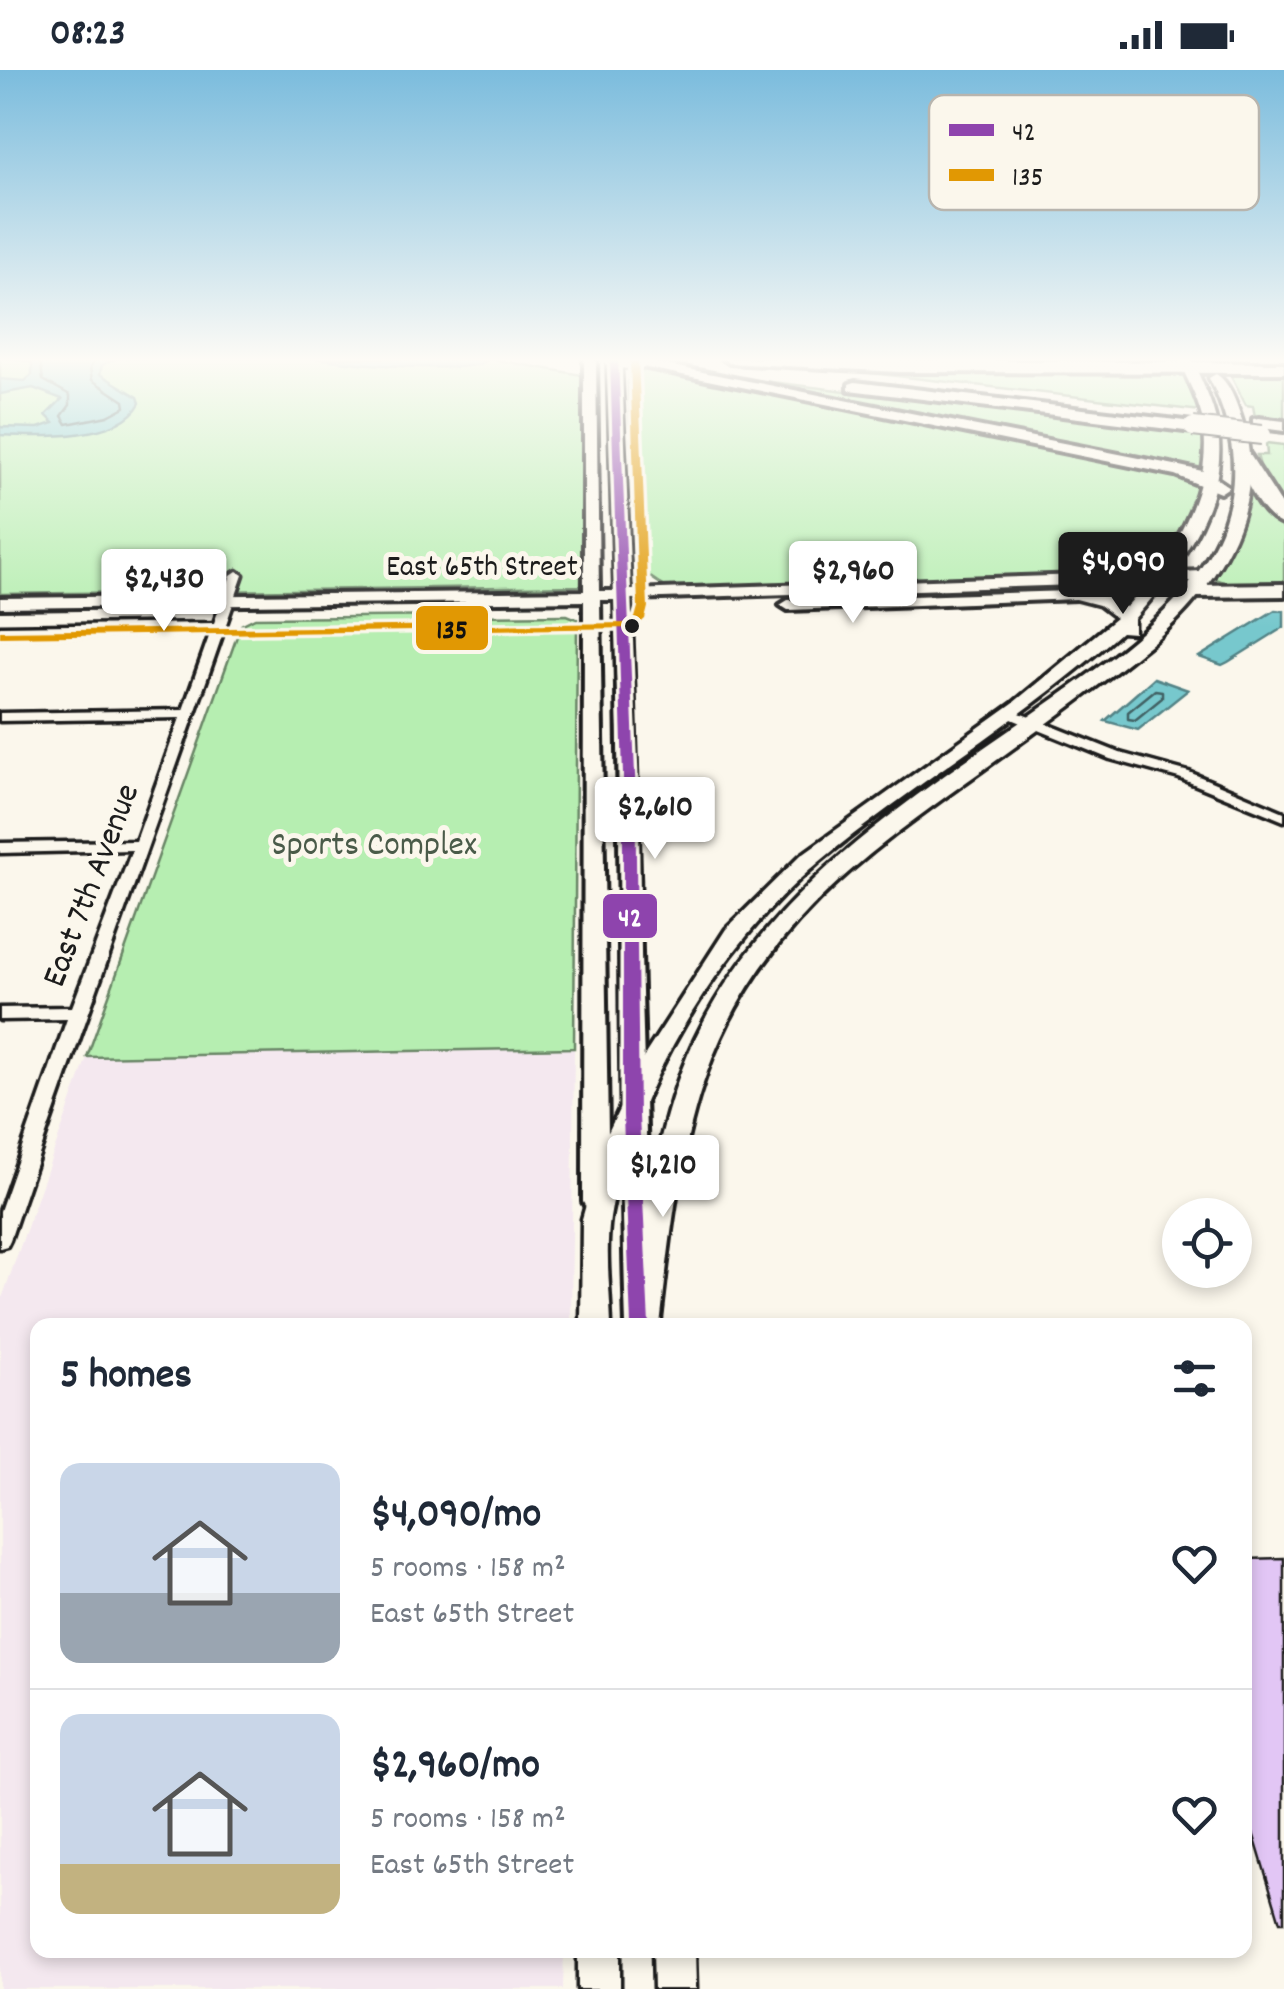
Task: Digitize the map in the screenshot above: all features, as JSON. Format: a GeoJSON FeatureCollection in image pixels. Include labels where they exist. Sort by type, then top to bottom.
{"type":"FeatureCollection","features":[{"type":"Feature","properties":{"kind":"highway"},"geometry":{"type":"LineString","coordinates":[[1063,448],[1201,476],[1220,486]]}},
{"type":"Feature","properties":{"kind":"highway"},"geometry":{"type":"LineString","coordinates":[[1244,459],[1264,497],[1284,518]]}},
{"type":"Feature","properties":{"kind":"highway"},"geometry":{"type":"LineString","coordinates":[[1200,584],[1284,590]]}},
{"type":"Feature","properties":{"kind":"main road"},"geometry":{"type":"LineString","coordinates":[[591,448],[596,1318]]}},
{"type":"Feature","properties":{"kind":"main road"},"geometry":{"type":"LineString","coordinates":[[617,448],[629,776],[631,1116],[643,1318]]}},
{"type":"Feature","properties":{"kind":"main road"},"geometry":{"type":"LineString","coordinates":[[644,1318],[674,1130],[700,1050],[729,994],[775,930],[844,861],[1024,719],[1128,629],[1177,577],[1206,532],[1220,486],[1222,448]]}},
{"type":"Feature","properties":{"kind":"main road"},"geometry":{"type":"LineString","coordinates":[[596,1220],[610,1163],[665,1042],[696,986],[756,908],[795,870],[1134,649],[1200,584],[1236,516],[1244,489],[1241,448]]}},
{"type":"Feature","properties":{"kind":"main road","name":"East 65th Street"},"geometry":{"type":"LineString","coordinates":[[0,614],[592,602],[1177,577],[1200,584]]}},
{"type":"Feature","properties":{"kind":"main road","name":"East 65th Street"},"geometry":{"type":"LineString","coordinates":[[623,601],[1082,595],[1162,592],[1200,584]]}},
{"type":"Feature","properties":{"kind":"main road"},"geometry":{"type":"LineString","coordinates":[[1082,595],[1116,606],[1125,616],[1128,629]]}},
{"type":"Feature","properties":{"kind":"main road","name":"East 65th Street"},"geometry":{"type":"LineString","coordinates":[[0,603],[224,612]]}},
{"type":"Feature","properties":{"kind":"main road"},"geometry":{"type":"LineString","coordinates":[[593,776],[629,776]]}},
{"type":"Feature","properties":{"kind":"main road"},"geometry":{"type":"LineString","coordinates":[[599,1958],[599,1989]]}},
{"type":"Feature","properties":{"kind":"main road"},"geometry":{"type":"LineString","coordinates":[[674,1958],[675,1989]]}},
{"type":"Feature","properties":{"kind":"street","name":"East 7th Avenue"},"geometry":{"type":"LineString","coordinates":[[0,1238],[237,575]]}},
{"type":"Feature","properties":{"kind":"street"},"geometry":{"type":"LineString","coordinates":[[0,630],[224,612]]}},
{"type":"Feature","properties":{"kind":"street"},"geometry":{"type":"LineString","coordinates":[[0,718],[188,714]]}},
{"type":"Feature","properties":{"kind":"street"},"geometry":{"type":"LineString","coordinates":[[1024,719],[1115,756],[1184,774],[1284,817]]}},
{"type":"Feature","properties":{"kind":"street"},"geometry":{"type":"LineString","coordinates":[[0,848],[142,845]]}},
{"type":"Feature","properties":{"kind":"street"},"geometry":{"type":"LineString","coordinates":[[0,1014],[78,1012]]}},
{"type":"Feature","properties":{"kind":"shaded area"},"geometry":{"type":"Polygon","coordinates":[[[574,1048],[571,1318],[30,1318],[30,1958],[564,1958],[563,1989],[0,1989],[0,1304],[87,1057],[574,1048]]]}},
{"type":"Feature","properties":{"kind":"green space"},"geometry":{"type":"Polygon","coordinates":[[[0,448],[582,448],[581,586],[0,594],[0,448]]]}},
{"type":"Feature","properties":{"kind":"green space"},"geometry":{"type":"Polygon","coordinates":[[[631,448],[1052,448],[1179,473],[1212,491],[1189,550],[1172,568],[1161,572],[665,587],[637,568],[631,448]]]}},
{"type":"Feature","properties":{"kind":"green space"},"geometry":{"type":"Polygon","coordinates":[[[1083,448],[1215,448],[1216,474],[1083,448]]]}},
{"type":"Feature","properties":{"kind":"green space"},"geometry":{"type":"Polygon","coordinates":[[[1266,448],[1284,448],[1284,513],[1263,477],[1257,455],[1267,455],[1266,448]]]}},
{"type":"Feature","properties":{"kind":"green space"},"geometry":{"type":"Polygon","coordinates":[[[1251,486],[1284,522],[1284,585],[1231,585],[1212,578],[1230,550],[1251,486]]]}},
{"type":"Feature","properties":{"kind":"green space","name":"Sports Complex"},"geometry":{"type":"Polygon","coordinates":[[[567,615],[577,619],[574,1048],[87,1057],[241,625],[255,618],[567,615]]]}},
{"type":"Feature","properties":{"kind":"water"},"geometry":{"type":"Polygon","coordinates":[[[1275,610],[1284,611],[1284,627],[1228,662],[1222,665],[1199,657],[1275,610]]]}},
{"type":"Feature","properties":{"kind":"water"},"geometry":{"type":"Polygon","coordinates":[[[1154,678],[1188,690],[1138,730],[1105,721],[1154,678]]]}},
{"type":"Feature","properties":{"kind":"building"},"geometry":{"type":"Polygon","coordinates":[[[1284,1558],[1284,1922],[1280,1922],[1252,1829],[1252,1559],[1284,1558]]]}},
{"type":"Feature","properties":{"kind":"transit line","name":"42"},"geometry":{"type":"LineString","coordinates":[[617,448],[629,775],[631,1116],[640,1318]]}},
{"type":"Feature","properties":{"kind":"transit line","name":"135"},"geometry":{"type":"LineString","coordinates":[[0,634],[631,626],[640,619],[643,607],[637,448]]}}]}
